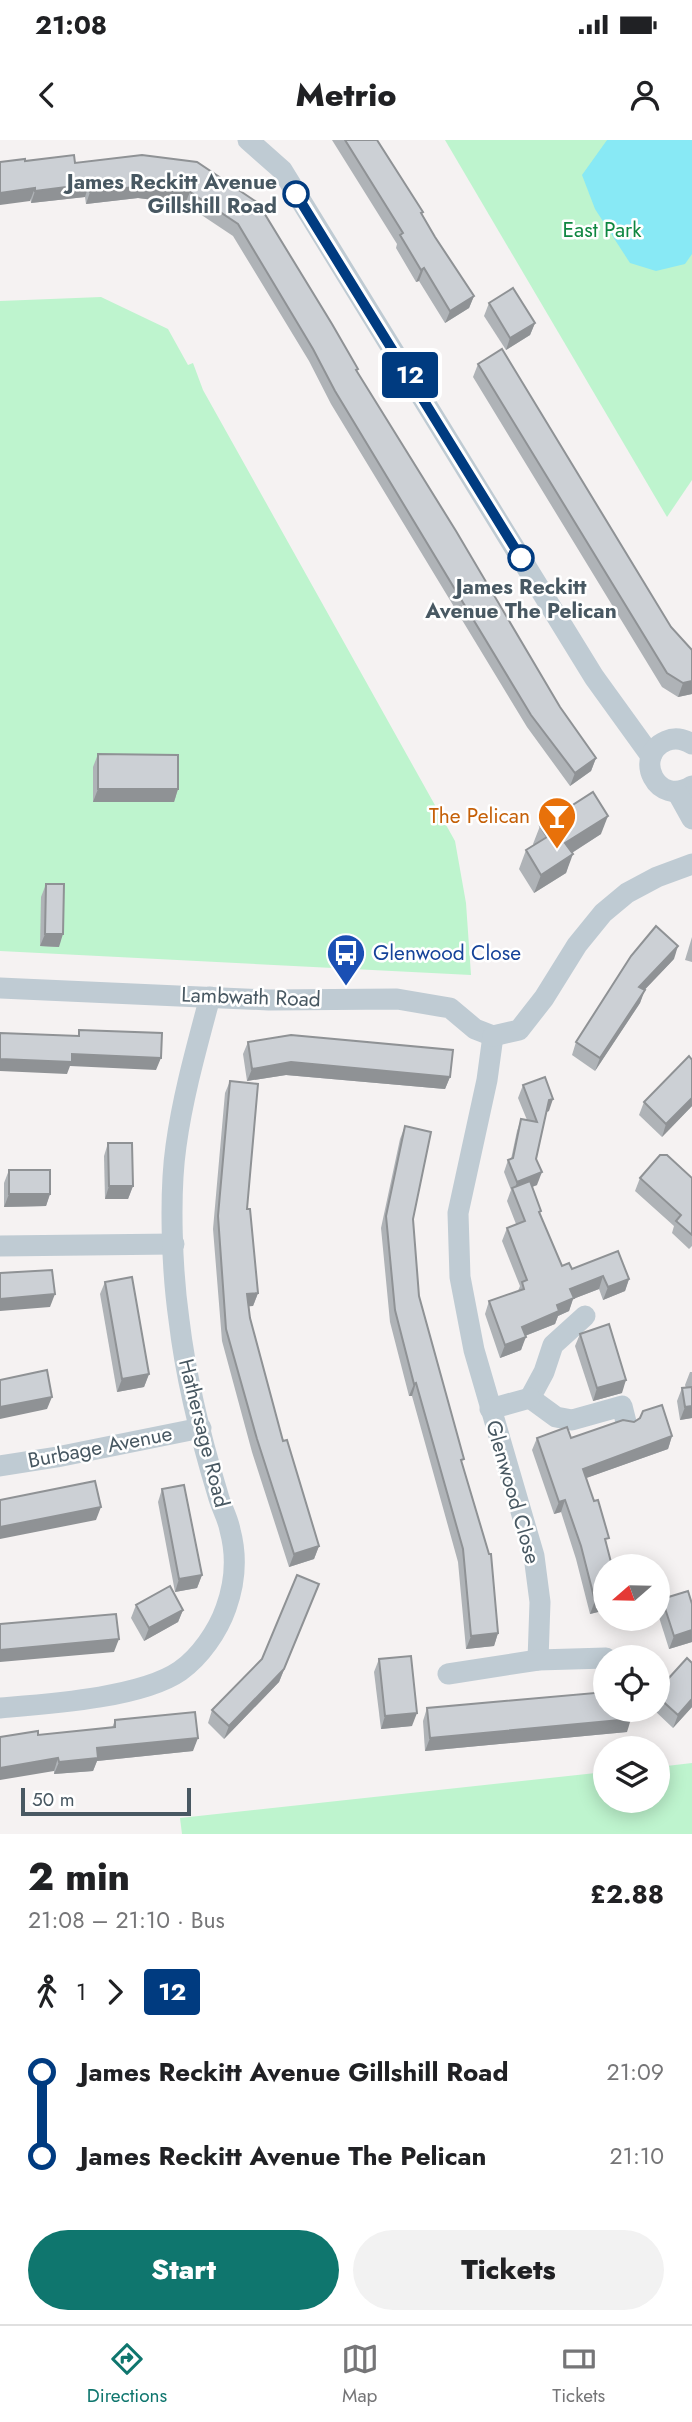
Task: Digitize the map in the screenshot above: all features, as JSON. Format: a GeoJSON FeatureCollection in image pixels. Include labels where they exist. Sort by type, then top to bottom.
{"type":"FeatureCollection","features":[{"type":"Feature","properties":{"kind":"street"},"geometry":{"type":"LineString","coordinates":[[248,140],[282,170],[594,677],[651,756],[651,773],[655,781],[669,791],[685,789],[692,819]]}},
{"type":"Feature","properties":{"kind":"street"},"geometry":{"type":"LineString","coordinates":[[651,756],[662,743],[670,739],[692,744]]}},
{"type":"Feature","properties":{"kind":"street"},"geometry":{"type":"LineString","coordinates":[[493,1036],[519,1030],[544,998],[577,945],[603,913],[627,892],[657,877],[692,865],[692,854]]}},
{"type":"Feature","properties":{"kind":"street","name":"Lambwath Road"},"geometry":{"type":"LineString","coordinates":[[0,988],[269,1000],[397,999],[450,1009],[475,1029],[493,1036]]}},
{"type":"Feature","properties":{"kind":"street","name":"Hathersage Road"},"geometry":{"type":"LineString","coordinates":[[0,1708],[115,1694],[151,1684],[180,1671],[202,1649],[220,1625],[232,1591],[234,1558],[230,1530],[218,1496],[185,1365],[178,1317],[174,1244],[176,1148],[189,1078],[210,997]]}},
{"type":"Feature","properties":{"kind":"street","name":"Glenwood Close"},"geometry":{"type":"LineString","coordinates":[[493,1036],[487,1080],[458,1213],[460,1277],[474,1350],[534,1556],[540,1602],[538,1660]]}},
{"type":"Feature","properties":{"kind":"street"},"geometry":{"type":"LineString","coordinates":[[0,1246],[174,1244]]}},
{"type":"Feature","properties":{"kind":"street"},"geometry":{"type":"LineString","coordinates":[[585,1315],[553,1345],[544,1372],[530,1398],[556,1418],[572,1420],[622,1406],[626,1422]]}},
{"type":"Feature","properties":{"kind":"street","name":"Glenwood Close"},"geometry":{"type":"LineString","coordinates":[[490,1409],[530,1398]]}},
{"type":"Feature","properties":{"kind":"street","name":"Burbage Avenue"},"geometry":{"type":"LineString","coordinates":[[0,1466],[57,1458],[201,1428]]}},
{"type":"Feature","properties":{"kind":"street"},"geometry":{"type":"LineString","coordinates":[[448,1674],[538,1660],[593,1658]]}},
{"type":"Feature","properties":{"kind":"green space","name":"East Park"},"geometry":{"type":"Polygon","coordinates":[[[445,140],[692,140],[692,480],[667,517],[445,140]]]}},
{"type":"Feature","properties":{"kind":"green space"},"geometry":{"type":"Polygon","coordinates":[[[101,297],[168,329],[188,365],[193,363],[203,390],[455,841],[466,903],[471,975],[0,951],[0,301],[101,297]]]}},
{"type":"Feature","properties":{"kind":"green space"},"geometry":{"type":"Polygon","coordinates":[[[692,1763],[692,1834],[182,1834],[180,1818],[593,1773],[593,1813],[670,1813],[670,1766],[692,1763]]]}},
{"type":"Feature","properties":{"kind":"water"},"geometry":{"type":"Polygon","coordinates":[[[607,140],[692,140],[692,254],[685,264],[656,271],[630,263],[595,209],[582,175],[607,140]]]}},
{"type":"Feature","properties":{"kind":"building"},"geometry":{"type":"Polygon","coordinates":[[[345,140],[377,140],[474,296],[450,311],[424,268],[421,270],[400,235],[403,233],[345,140]]]}},
{"type":"Feature","properties":{"kind":"building"},"geometry":{"type":"Polygon","coordinates":[[[74,155],[75,163],[142,155],[197,162],[258,203],[560,707],[596,758],[575,773],[531,715],[335,391],[238,224],[190,192],[143,186],[90,192],[89,184],[0,193],[0,162],[74,155]]]}},
{"type":"Feature","properties":{"kind":"building"},"geometry":{"type":"Polygon","coordinates":[[[513,288],[535,323],[510,338],[489,303],[513,288]]]}},
{"type":"Feature","properties":{"kind":"building"},"geometry":{"type":"Polygon","coordinates":[[[502,349],[671,627],[692,650],[692,681],[683,683],[667,673],[478,364],[502,349]]]}},
{"type":"Feature","properties":{"kind":"building"},"geometry":{"type":"Polygon","coordinates":[[[98,754],[178,755],[178,789],[98,789],[98,754]]]}},
{"type":"Feature","properties":{"kind":"building"},"geometry":{"type":"Polygon","coordinates":[[[593,792],[608,816],[565,843],[573,854],[541,875],[526,850],[547,837],[540,826],[593,792]]]}},
{"type":"Feature","properties":{"kind":"building"},"geometry":{"type":"Polygon","coordinates":[[[46,884],[64,884],[63,934],[45,934],[46,884]]]}},
{"type":"Feature","properties":{"kind":"building"},"geometry":{"type":"Polygon","coordinates":[[[656,926],[678,946],[639,987],[645,990],[600,1058],[576,1042],[631,956],[656,926]]]}},
{"type":"Feature","properties":{"kind":"building"},"geometry":{"type":"Polygon","coordinates":[[[79,1030],[162,1033],[161,1058],[72,1054],[72,1062],[0,1059],[0,1033],[79,1036],[79,1030]]]}},
{"type":"Feature","properties":{"kind":"building"},"geometry":{"type":"Polygon","coordinates":[[[291,1035],[453,1050],[450,1077],[291,1062],[252,1069],[248,1042],[291,1035]]]}},
{"type":"Feature","properties":{"kind":"building"},"geometry":{"type":"Polygon","coordinates":[[[689,1056],[692,1060],[692,1098],[666,1124],[644,1102],[689,1056]]]}},
{"type":"Feature","properties":{"kind":"building"},"geometry":{"type":"Polygon","coordinates":[[[545,1077],[553,1099],[549,1100],[536,1159],[542,1172],[517,1182],[508,1160],[513,1158],[521,1119],[537,1122],[523,1085],[545,1077]]]}},
{"type":"Feature","properties":{"kind":"building"},"geometry":{"type":"Polygon","coordinates":[[[230,1081],[258,1084],[247,1209],[250,1209],[258,1293],[247,1294],[250,1318],[283,1441],[287,1440],[319,1546],[294,1554],[257,1439],[226,1329],[218,1216],[230,1081]]]}},
{"type":"Feature","properties":{"kind":"building"},"geometry":{"type":"Polygon","coordinates":[[[405,1126],[431,1132],[413,1219],[419,1296],[464,1459],[461,1460],[491,1554],[498,1633],[471,1636],[463,1549],[395,1310],[386,1216],[405,1126]]]}},
{"type":"Feature","properties":{"kind":"building"},"geometry":{"type":"Polygon","coordinates":[[[108,1143],[132,1143],[133,1186],[109,1186],[108,1143]]]}},
{"type":"Feature","properties":{"kind":"building"},"geometry":{"type":"Polygon","coordinates":[[[660,1155],[667,1155],[692,1178],[692,1235],[676,1221],[681,1215],[640,1178],[660,1155]]]}},
{"type":"Feature","properties":{"kind":"building"},"geometry":{"type":"Polygon","coordinates":[[[9,1170],[50,1170],[50,1194],[9,1194],[9,1170]]]}},
{"type":"Feature","properties":{"kind":"building"},"geometry":{"type":"Polygon","coordinates":[[[530,1181],[541,1211],[539,1212],[562,1266],[569,1263],[572,1269],[618,1251],[629,1279],[608,1287],[603,1276],[570,1289],[574,1298],[557,1305],[559,1311],[522,1327],[526,1337],[505,1345],[489,1301],[524,1289],[522,1282],[527,1280],[507,1228],[525,1221],[512,1188],[530,1181]]]}},
{"type":"Feature","properties":{"kind":"building"},"geometry":{"type":"Polygon","coordinates":[[[52,1270],[55,1294],[0,1299],[0,1273],[52,1270]]]}},
{"type":"Feature","properties":{"kind":"building"},"geometry":{"type":"Polygon","coordinates":[[[132,1277],[149,1374],[122,1379],[105,1282],[132,1277]]]}},
{"type":"Feature","properties":{"kind":"building"},"geometry":{"type":"Polygon","coordinates":[[[609,1324],[626,1380],[597,1388],[580,1334],[609,1324]]]}},
{"type":"Feature","properties":{"kind":"building"},"geometry":{"type":"Polygon","coordinates":[[[47,1370],[52,1397],[0,1407],[0,1380],[47,1370]]]}},
{"type":"Feature","properties":{"kind":"building"},"geometry":{"type":"Polygon","coordinates":[[[692,1387],[692,1406],[685,1407],[682,1388],[692,1387]]]}},
{"type":"Feature","properties":{"kind":"building"},"geometry":{"type":"Polygon","coordinates":[[[662,1405],[672,1436],[583,1469],[594,1501],[598,1500],[609,1538],[605,1539],[609,1554],[593,1554],[593,1593],[565,1500],[559,1502],[537,1438],[567,1427],[571,1438],[623,1420],[634,1422],[640,1418],[643,1411],[662,1405]]]}},
{"type":"Feature","properties":{"kind":"building"},"geometry":{"type":"Polygon","coordinates":[[[95,1481],[101,1507],[0,1527],[0,1500],[95,1481]]]}},
{"type":"Feature","properties":{"kind":"building"},"geometry":{"type":"Polygon","coordinates":[[[184,1485],[202,1575],[179,1579],[162,1489],[184,1485]]]}},
{"type":"Feature","properties":{"kind":"building"},"geometry":{"type":"Polygon","coordinates":[[[297,1575],[319,1584],[284,1669],[229,1726],[212,1710],[262,1659],[297,1575]]]}},
{"type":"Feature","properties":{"kind":"building"},"geometry":{"type":"Polygon","coordinates":[[[170,1586],[183,1610],[149,1628],[136,1605],[170,1586]]]}},
{"type":"Feature","properties":{"kind":"building"},"geometry":{"type":"Polygon","coordinates":[[[688,1591],[692,1604],[692,1630],[674,1636],[670,1624],[670,1597],[688,1591]]]}},
{"type":"Feature","properties":{"kind":"building"},"geometry":{"type":"Polygon","coordinates":[[[116,1614],[119,1639],[0,1650],[0,1624],[116,1614]]]}},
{"type":"Feature","properties":{"kind":"building"},"geometry":{"type":"Polygon","coordinates":[[[411,1656],[417,1713],[385,1716],[379,1659],[411,1656]]]}},
{"type":"Feature","properties":{"kind":"building"},"geometry":{"type":"Polygon","coordinates":[[[687,1658],[692,1663],[692,1699],[678,1715],[670,1708],[670,1677],[687,1658]]]}},
{"type":"Feature","properties":{"kind":"building"},"geometry":{"type":"Polygon","coordinates":[[[593,1693],[593,1722],[599,1722],[430,1738],[427,1708],[593,1693]]]}},
{"type":"Feature","properties":{"kind":"building"},"geometry":{"type":"Polygon","coordinates":[[[195,1712],[198,1738],[97,1748],[98,1758],[59,1762],[58,1758],[0,1768],[0,1737],[38,1731],[38,1735],[115,1727],[115,1720],[195,1712]]]}},
{"type":"Feature","properties":{"kind":"bus line","name":"12"},"geometry":{"type":"LineString","coordinates":[[296,194],[521,558]]}},
{"type":"Feature","properties":{"kind":"place","name":"James Reckitt Avenue Gillshill Road"},"geometry":{"type":"Point","coordinates":[296,194]}},
{"type":"Feature","properties":{"kind":"place","name":"James Reckitt Avenue The Pelican"},"geometry":{"type":"Point","coordinates":[521,558]}},
{"type":"Feature","properties":{"kind":"place","name":"The Pelican"},"geometry":{"type":"Point","coordinates":[557,850]}},
{"type":"Feature","properties":{"kind":"place","name":"Glenwood Close"},"geometry":{"type":"Point","coordinates":[346,987]}}]}
